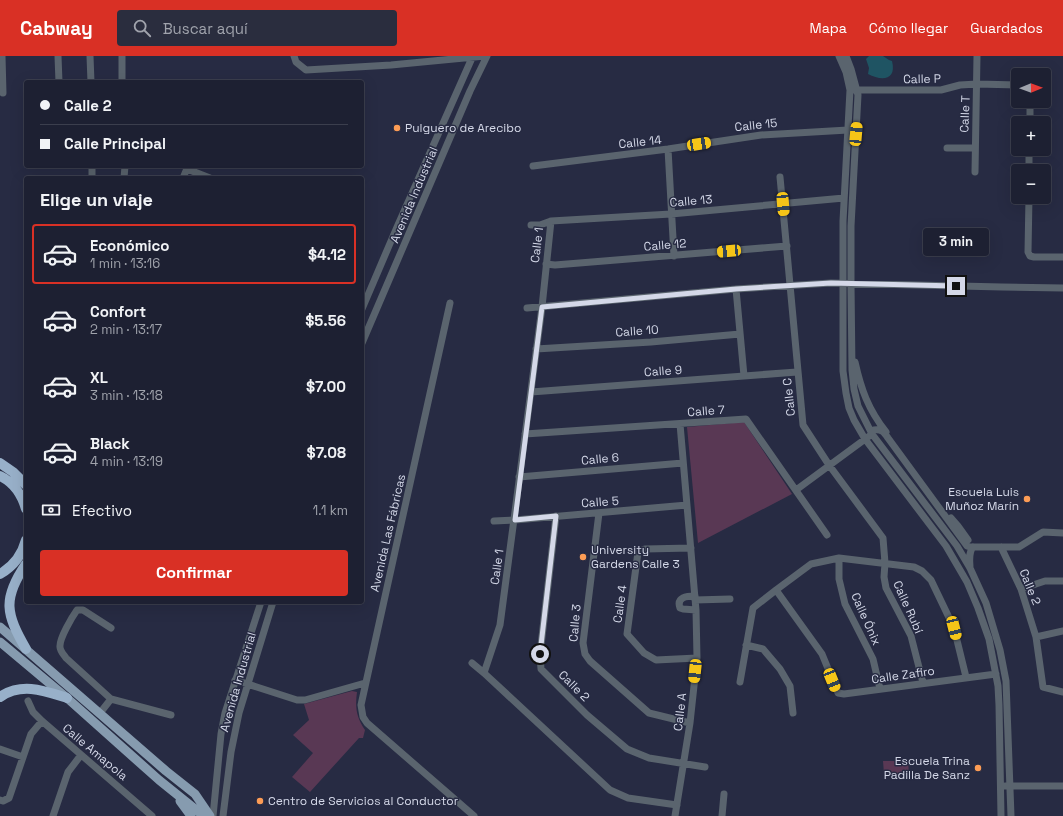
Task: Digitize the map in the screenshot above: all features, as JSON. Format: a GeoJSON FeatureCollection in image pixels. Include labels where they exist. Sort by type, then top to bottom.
{"type":"FeatureCollection","features":[{"type":"Feature","properties":{"kind":"highway"},"geometry":{"type":"LineString","coordinates":[[0,463],[13,472],[24,483]]}},
{"type":"Feature","properties":{"kind":"highway"},"geometry":{"type":"LineString","coordinates":[[0,476],[15,488],[24,504]]}},
{"type":"Feature","properties":{"kind":"highway"},"geometry":{"type":"LineString","coordinates":[[0,574],[18,559],[24,546]]}},
{"type":"Feature","properties":{"kind":"highway"},"geometry":{"type":"LineString","coordinates":[[24,567],[13,585],[10,594],[10,604],[15,630],[26,649]]}},
{"type":"Feature","properties":{"kind":"highway"},"geometry":{"type":"LineString","coordinates":[[0,697],[14,690],[23,688],[40,690],[67,698]]}},
{"type":"Feature","properties":{"kind":"main road"},"geometry":{"type":"LineString","coordinates":[[0,627],[194,794],[210,816]]}},
{"type":"Feature","properties":{"kind":"main road"},"geometry":{"type":"LineString","coordinates":[[0,642],[67,698],[159,780],[200,813],[210,816]]}},
{"type":"Feature","properties":{"kind":"main road"},"geometry":{"type":"LineString","coordinates":[[159,780],[180,801],[191,816]]}},
{"type":"Feature","properties":{"kind":"street"},"geometry":{"type":"LineString","coordinates":[[2,56],[3,93]]}},
{"type":"Feature","properties":{"kind":"street"},"geometry":{"type":"LineString","coordinates":[[58,56],[58,80]]}},
{"type":"Feature","properties":{"kind":"street"},"geometry":{"type":"LineString","coordinates":[[90,56],[91,80]]}},
{"type":"Feature","properties":{"kind":"street"},"geometry":{"type":"LineString","coordinates":[[122,56],[122,80]]}},
{"type":"Feature","properties":{"kind":"street"},"geometry":{"type":"LineString","coordinates":[[294,56],[296,62],[306,70],[391,65],[486,56]]}},
{"type":"Feature","properties":{"kind":"street","name":"Avenida Industrial"},"geometry":{"type":"LineString","coordinates":[[364,338],[486,56]]}},
{"type":"Feature","properties":{"kind":"street"},"geometry":{"type":"LineString","coordinates":[[839,56],[853,90],[848,130],[844,198],[842,283],[846,393],[854,420],[865,439],[946,546],[967,582],[989,638],[1000,705],[1001,816]]}},
{"type":"Feature","properties":{"kind":"street"},"geometry":{"type":"LineString","coordinates":[[846,56],[851,70],[857,117],[851,284],[854,389],[858,406],[872,434],[957,546],[970,568],[986,603],[1000,650],[1006,681],[1008,701],[1011,816]]}},
{"type":"Feature","properties":{"kind":"street","name":"Calle T"},"geometry":{"type":"LineString","coordinates":[[975,172],[977,84],[976,56]]}},
{"type":"Feature","properties":{"kind":"street","name":"Avenida Industrial"},"geometry":{"type":"LineString","coordinates":[[364,305],[472,58]]}},
{"type":"Feature","properties":{"kind":"street","name":"Calle P"},"geometry":{"type":"LineString","coordinates":[[853,90],[940,90],[977,84],[1011,85]]}},
{"type":"Feature","properties":{"kind":"street"},"geometry":{"type":"LineString","coordinates":[[459,86],[470,91]]}},
{"type":"Feature","properties":{"kind":"street","name":"Calle 15"},"geometry":{"type":"LineString","coordinates":[[668,149],[761,134],[848,130]]}},
{"type":"Feature","properties":{"kind":"street"},"geometry":{"type":"LineString","coordinates":[[947,148],[975,148]]}},
{"type":"Feature","properties":{"kind":"street","name":"Calle 14"},"geometry":{"type":"LineString","coordinates":[[533,166],[668,149],[674,256]]}},
{"type":"Feature","properties":{"kind":"street"},"geometry":{"type":"LineString","coordinates":[[189,168],[206,176]]}},
{"type":"Feature","properties":{"kind":"street","name":"Calle C"},"geometry":{"type":"LineString","coordinates":[[780,177],[803,425],[828,465],[883,538],[885,563]]}},
{"type":"Feature","properties":{"kind":"street","name":"Calle 13"},"geometry":{"type":"LineString","coordinates":[[532,225],[540,225],[551,221],[671,214],[844,198]]}},
{"type":"Feature","properties":{"kind":"street"},"geometry":{"type":"LineString","coordinates":[[1029,204],[1028,252],[1030,256],[1063,258]]}},
{"type":"Feature","properties":{"kind":"street","name":"Calle 1"},"geometry":{"type":"LineString","coordinates":[[484,674],[500,626],[542,307],[551,221]]}},
{"type":"Feature","properties":{"kind":"street"},"geometry":{"type":"LineString","coordinates":[[397,227],[409,233]]}},
{"type":"Feature","properties":{"kind":"street","name":"Calle 12"},"geometry":{"type":"LineString","coordinates":[[546,264],[555,265],[787,246]]}},
{"type":"Feature","properties":{"kind":"street"},"geometry":{"type":"LineString","coordinates":[[527,308],[736,289],[842,283],[1002,288],[1063,288]]}},
{"type":"Feature","properties":{"kind":"street"},"geometry":{"type":"LineString","coordinates":[[736,289],[744,376]]}},
{"type":"Feature","properties":{"kind":"street","name":"Avenida Las Fábricas"},"geometry":{"type":"LineString","coordinates":[[450,303],[361,704],[363,717],[367,723],[474,816]]}},
{"type":"Feature","properties":{"kind":"street","name":"Calle 10"},"geometry":{"type":"LineString","coordinates":[[536,349],[651,342],[740,334]]}},
{"type":"Feature","properties":{"kind":"street"},"geometry":{"type":"LineString","coordinates":[[852,352],[863,393],[869,407],[886,432],[888,438]]}},
{"type":"Feature","properties":{"kind":"street","name":"Calle 9"},"geometry":{"type":"LineString","coordinates":[[531,392],[798,372]]}},
{"type":"Feature","properties":{"kind":"street","name":"Calle 7"},"geometry":{"type":"LineString","coordinates":[[525,434],[746,419],[828,535]]}},
{"type":"Feature","properties":{"kind":"street","name":"Calle A"},"geometry":{"type":"LineString","coordinates":[[675,816],[690,722],[697,658],[696,610],[680,424]]}},
{"type":"Feature","properties":{"kind":"street"},"geometry":{"type":"LineString","coordinates":[[796,490],[872,434],[874,430],[879,429],[888,438],[940,508],[958,526],[972,547]]}},
{"type":"Feature","properties":{"kind":"street","name":"Calle 6"},"geometry":{"type":"LineString","coordinates":[[519,477],[683,463]]}},
{"type":"Feature","properties":{"kind":"street","name":"Calle 5"},"geometry":{"type":"LineString","coordinates":[[494,521],[687,505]]}},
{"type":"Feature","properties":{"kind":"street","name":"Calle 3"},"geometry":{"type":"LineString","coordinates":[[599,513],[583,643],[585,654],[590,661],[649,713],[690,722]]}},
{"type":"Feature","properties":{"kind":"street","name":"Calle 2"},"geometry":{"type":"LineString","coordinates":[[556,516],[540,654],[541,670],[587,715],[627,749],[649,758],[684,763]]}},
{"type":"Feature","properties":{"kind":"street"},"geometry":{"type":"LineString","coordinates":[[972,547],[1019,547],[1043,532],[1063,533]]}},
{"type":"Feature","properties":{"kind":"street"},"geometry":{"type":"LineString","coordinates":[[970,568],[970,549],[972,547]]}},
{"type":"Feature","properties":{"kind":"street","name":"Calle 2"},"geometry":{"type":"LineString","coordinates":[[1001,547],[1021,589],[1036,637],[1043,687],[1063,692]]}},
{"type":"Feature","properties":{"kind":"street","name":"Calle 4"},"geometry":{"type":"LineString","coordinates":[[691,548],[645,549],[638,552],[627,634],[644,653],[656,660],[697,658]]}},
{"type":"Feature","properties":{"kind":"street"},"geometry":{"type":"LineString","coordinates":[[740,682],[753,608],[811,564],[839,558],[914,567],[922,571],[931,580],[954,628],[966,677]]}},
{"type":"Feature","properties":{"kind":"street","name":"Calle Ónix"},"geometry":{"type":"LineString","coordinates":[[839,558],[839,579],[845,604],[873,659],[880,689]]}},
{"type":"Feature","properties":{"kind":"street","name":"Calle Rubí"},"geometry":{"type":"LineString","coordinates":[[885,563],[884,577],[886,588],[910,636],[923,683]]}},
{"type":"Feature","properties":{"kind":"street"},"geometry":{"type":"LineString","coordinates":[[1021,589],[1045,581],[1063,581]]}},
{"type":"Feature","properties":{"kind":"street","name":"Calle Zafiro"},"geometry":{"type":"LineString","coordinates":[[776,590],[822,654],[838,693],[844,694],[996,674]]}},
{"type":"Feature","properties":{"kind":"street"},"geometry":{"type":"LineString","coordinates":[[696,610],[680,608],[678,604],[680,599],[683,597],[730,599]]}},
{"type":"Feature","properties":{"kind":"street","name":"Avenida Industrial"},"geometry":{"type":"LineString","coordinates":[[210,816],[225,713],[259,604]]}},
{"type":"Feature","properties":{"kind":"street","name":"Avenida Industrial"},"geometry":{"type":"LineString","coordinates":[[223,816],[235,727],[272,604]]}},
{"type":"Feature","properties":{"kind":"street"},"geometry":{"type":"LineString","coordinates":[[111,628],[84,610],[77,610],[70,618],[59,645],[66,658],[110,699],[171,715]]}},
{"type":"Feature","properties":{"kind":"street"},"geometry":{"type":"LineString","coordinates":[[1036,637],[1063,631]]}},
{"type":"Feature","properties":{"kind":"street"},"geometry":{"type":"LineString","coordinates":[[746,645],[763,649],[780,669],[790,686],[793,713]]}},
{"type":"Feature","properties":{"kind":"street"},"geometry":{"type":"LineString","coordinates":[[472,663],[610,790],[628,798],[677,805]]}},
{"type":"Feature","properties":{"kind":"street"},"geometry":{"type":"LineString","coordinates":[[236,680],[297,700],[305,700],[365,683]]}},
{"type":"Feature","properties":{"kind":"street"},"geometry":{"type":"LineString","coordinates":[[100,713],[110,699]]}},
{"type":"Feature","properties":{"kind":"street","name":"Calle Amapola"},"geometry":{"type":"LineString","coordinates":[[28,701],[33,712],[42,721],[148,814]]}},
{"type":"Feature","properties":{"kind":"street"},"geometry":{"type":"LineString","coordinates":[[0,800],[3,801],[9,798],[30,734],[42,721]]}},
{"type":"Feature","properties":{"kind":"street"},"geometry":{"type":"LineString","coordinates":[[0,749],[23,757]]}},
{"type":"Feature","properties":{"kind":"street"},"geometry":{"type":"LineString","coordinates":[[53,816],[68,772],[80,755]]}},
{"type":"Feature","properties":{"kind":"street"},"geometry":{"type":"LineString","coordinates":[[684,763],[705,766]]}},
{"type":"Feature","properties":{"kind":"street"},"geometry":{"type":"LineString","coordinates":[[1000,786],[1063,786]]}},
{"type":"Feature","properties":{"kind":"street"},"geometry":{"type":"LineString","coordinates":[[723,816],[724,794]]}},
{"type":"Feature","properties":{"kind":"shaded area"},"geometry":{"type":"Polygon","coordinates":[[[744,422],[792,494],[698,543],[687,427],[744,422]]]}},
{"type":"Feature","properties":{"kind":"shaded area"},"geometry":{"type":"Polygon","coordinates":[[[352,691],[357,692],[357,712],[365,730],[363,738],[359,738],[310,792],[292,777],[313,753],[293,735],[309,720],[304,704],[352,691]]]}},
{"type":"Feature","properties":{"kind":"shaded area"},"geometry":{"type":"Polygon","coordinates":[[[883,761],[908,761],[909,774],[884,774],[883,761]]]}},
{"type":"Feature","properties":{"kind":"water"},"geometry":{"type":"Polygon","coordinates":[[[869,56],[883,56],[892,61],[893,68],[890,76],[887,78],[878,78],[868,74],[869,68],[866,59],[869,56]]]}},
{"type":"Feature","properties":{"kind":"place","name":"Pulguero de Arecibo"},"geometry":{"type":"Point","coordinates":[397,128]}},
{"type":"Feature","properties":{"kind":"place","name":"Escuela Luis Muñoz Marín"},"geometry":{"type":"Point","coordinates":[1027,499]}},
{"type":"Feature","properties":{"kind":"place","name":"University Gardens Calle 3"},"geometry":{"type":"Point","coordinates":[583,557]}},
{"type":"Feature","properties":{"kind":"place","name":"Escuela Trina Padilla De Sanz"},"geometry":{"type":"Point","coordinates":[978,768]}},
{"type":"Feature","properties":{"kind":"place","name":"Centro de Servicios al Conductor"},"geometry":{"type":"Point","coordinates":[260,801]}},
{"type":"Feature","properties":{"kind":"route"},"geometry":{"type":"LineString","coordinates":[[540,654],[556,516],[515,520],[519,477],[542,307],[736,289],[831,283],[956,286]]}}]}
